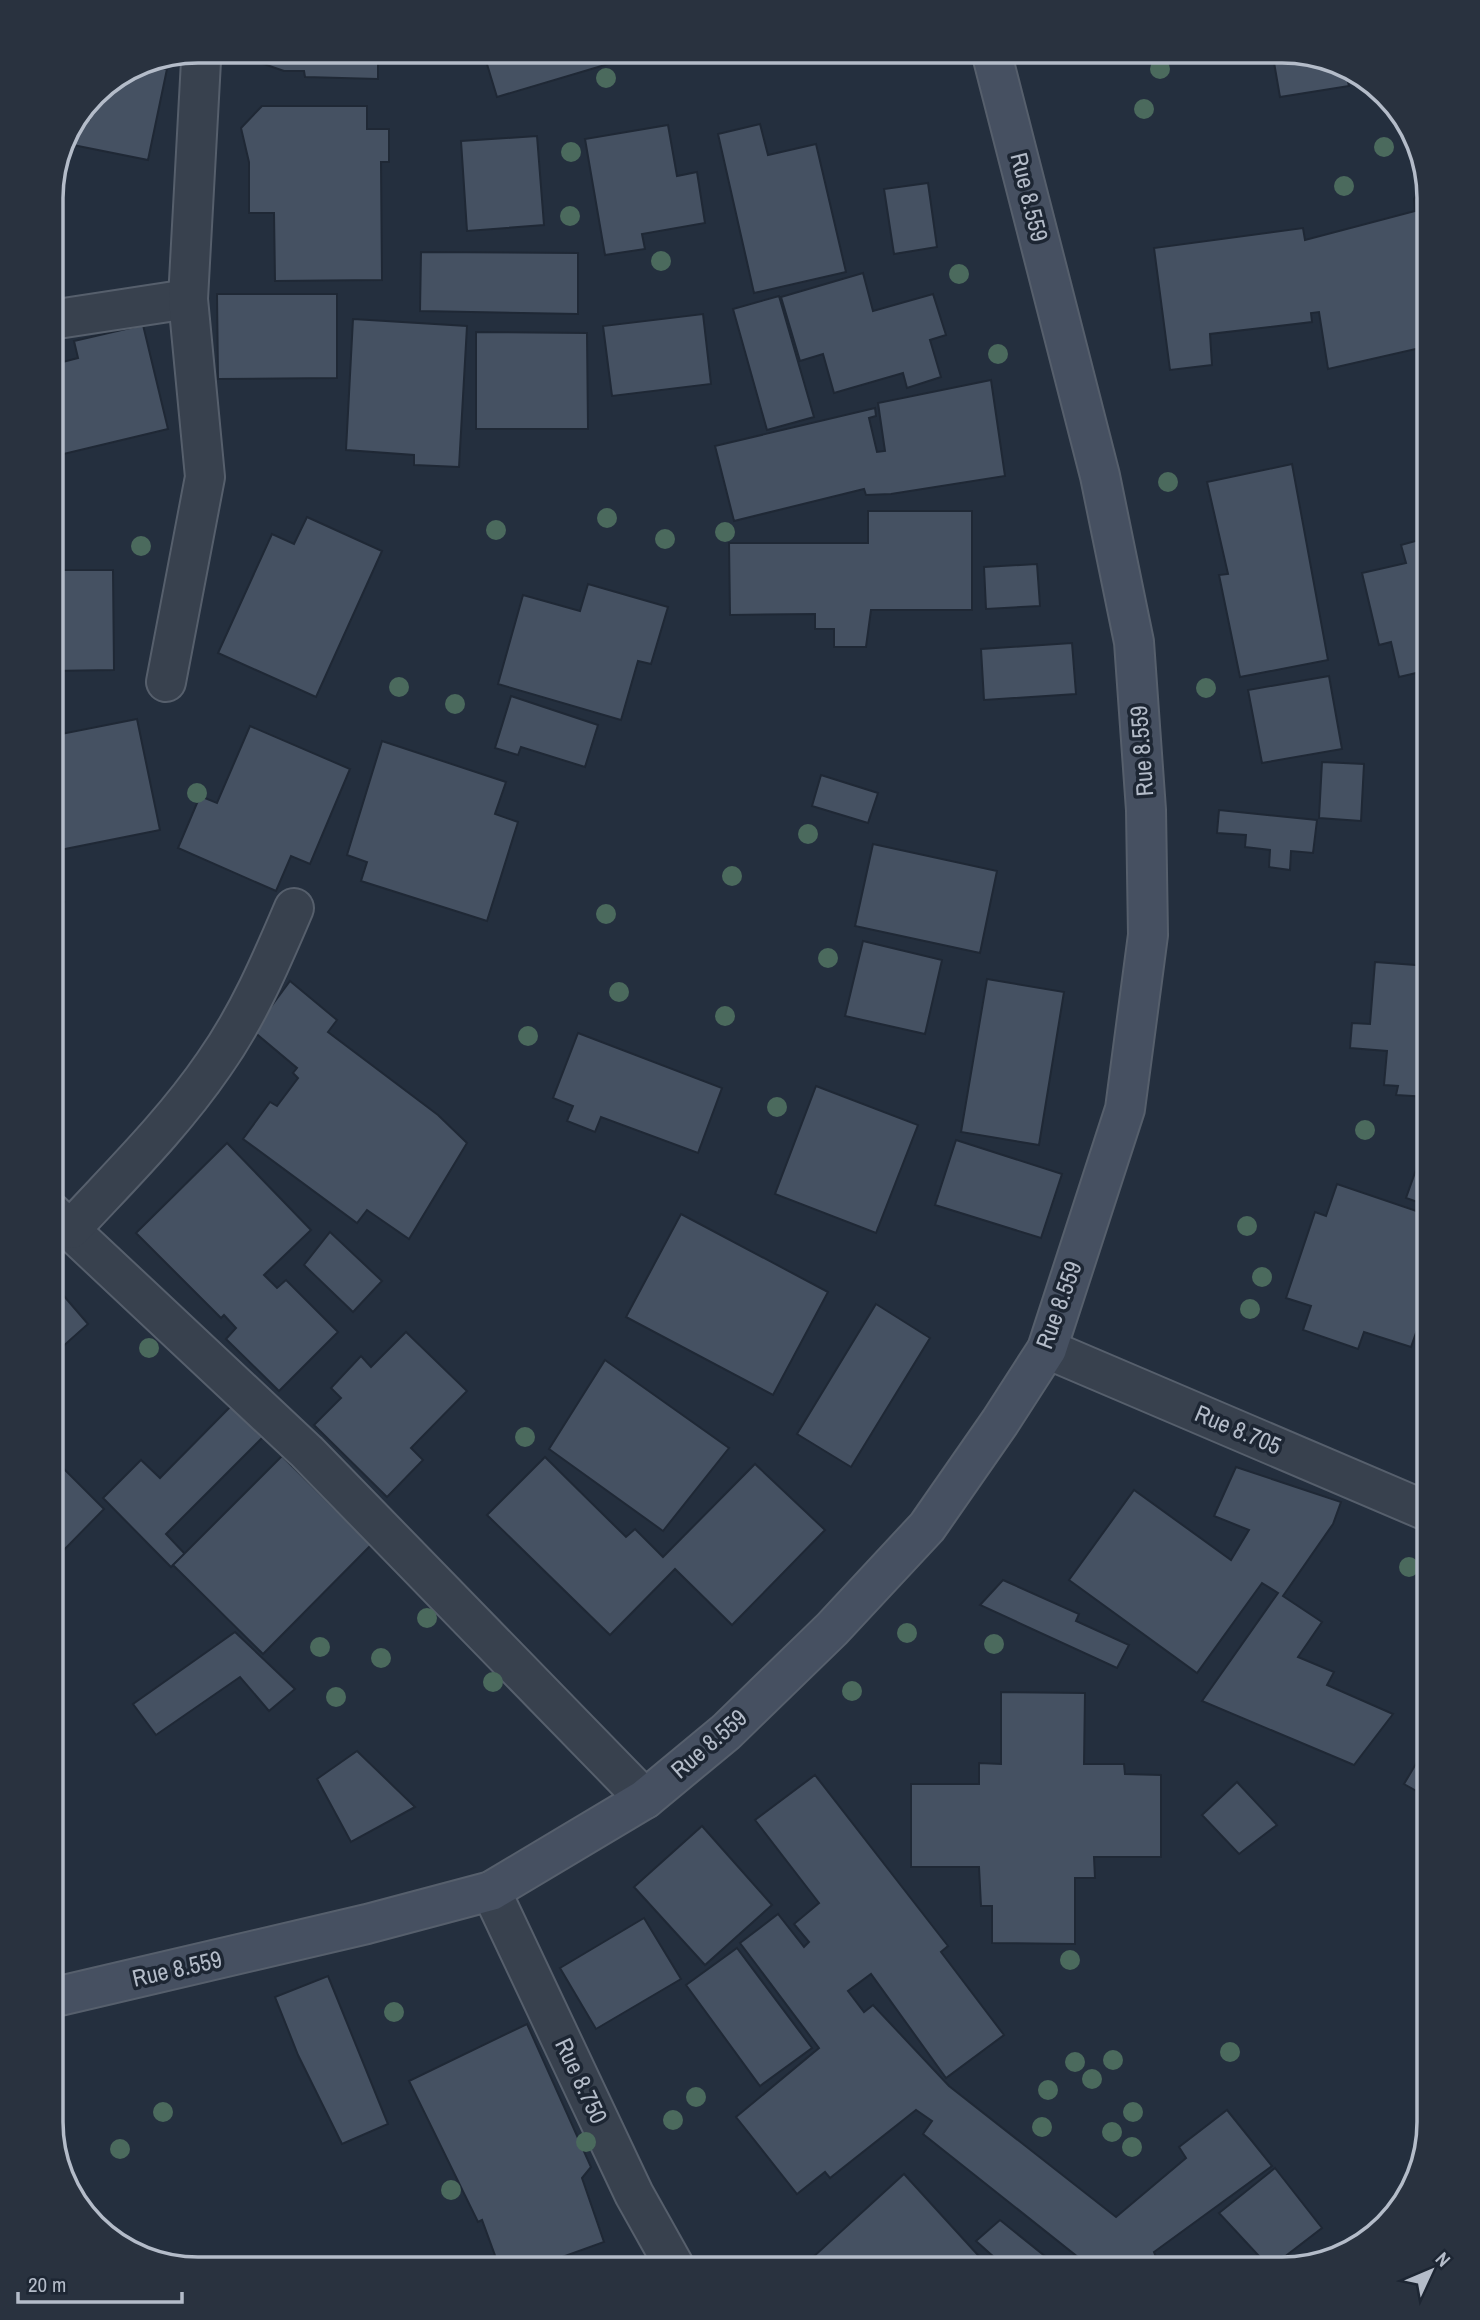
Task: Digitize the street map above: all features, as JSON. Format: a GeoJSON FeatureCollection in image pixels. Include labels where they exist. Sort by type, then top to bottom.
{"type":"FeatureCollection","features":[{"type":"Feature","properties":{"kind":"main road","name":"Rue 8.559"},"geometry":{"type":"LineString","coordinates":[[63,1995],[367,1924],[491,1891],[645,1799],[726,1732],[832,1629],[927,1527],[1047,1349],[1125,1109],[1148,935],[1146,810],[1134,642],[1100,475],[997,63]]}},
{"type":"Feature","properties":{"kind":"street"},"geometry":{"type":"LineString","coordinates":[[166,682],[205,477],[188,299],[201,63]]}},
{"type":"Feature","properties":{"kind":"street"},"geometry":{"type":"LineString","coordinates":[[63,318],[188,299]]}},
{"type":"Feature","properties":{"kind":"street"},"geometry":{"type":"LineString","coordinates":[[63,1219],[165,1127],[214,1064],[259,990],[294,908]]}},
{"type":"Feature","properties":{"kind":"street"},"geometry":{"type":"LineString","coordinates":[[63,1223],[307,1452],[645,1799]]}},
{"type":"Feature","properties":{"kind":"street","name":"Rue 8.705"},"geometry":{"type":"LineString","coordinates":[[1047,1349],[1417,1507]]}},
{"type":"Feature","properties":{"kind":"street","name":"Rue 8.750"},"geometry":{"type":"LineString","coordinates":[[491,1891],[634,2194],[669,2257]]}},
{"type":"Feature","properties":{"kind":"building"},"geometry":{"type":"Polygon","coordinates":[[[261,63],[378,63],[378,79],[305,77],[304,71],[284,71],[261,63]]]}},
{"type":"Feature","properties":{"kind":"building"},"geometry":{"type":"Polygon","coordinates":[[[487,63],[612,63],[497,97],[487,63]]]}},
{"type":"Feature","properties":{"kind":"building"},"geometry":{"type":"Polygon","coordinates":[[[1274,63],[1290,63],[1325,70],[1348,81],[1349,86],[1280,97],[1274,63]]]}},
{"type":"Feature","properties":{"kind":"building"},"geometry":{"type":"Polygon","coordinates":[[[167,69],[148,160],[74,145],[90,119],[109,97],[123,86],[155,70],[167,69]]]}},
{"type":"Feature","properties":{"kind":"building"},"geometry":{"type":"Polygon","coordinates":[[[262,106],[367,106],[367,129],[389,129],[389,162],[381,162],[382,280],[275,281],[274,213],[249,213],[249,162],[241,128],[262,106]]]}},
{"type":"Feature","properties":{"kind":"building"},"geometry":{"type":"Polygon","coordinates":[[[760,124],[768,155],[816,144],[846,272],[754,293],[718,134],[760,124]]]}},
{"type":"Feature","properties":{"kind":"building"},"geometry":{"type":"Polygon","coordinates":[[[668,125],[677,176],[697,172],[705,223],[642,234],[645,249],[605,255],[585,139],[668,125]]]}},
{"type":"Feature","properties":{"kind":"building"},"geometry":{"type":"Polygon","coordinates":[[[537,136],[544,225],[467,231],[461,141],[537,136]]]}},
{"type":"Feature","properties":{"kind":"building"},"geometry":{"type":"Polygon","coordinates":[[[928,183],[937,247],[894,254],[884,189],[928,183]]]}},
{"type":"Feature","properties":{"kind":"building"},"geometry":{"type":"Polygon","coordinates":[[[1417,194],[1417,349],[1328,369],[1319,312],[1311,313],[1312,322],[1210,334],[1212,365],[1170,370],[1154,248],[1303,228],[1305,240],[1415,211],[1414,199],[1417,194]]]}},
{"type":"Feature","properties":{"kind":"building"},"geometry":{"type":"Polygon","coordinates":[[[421,252],[578,253],[578,314],[420,311],[421,252]]]}},
{"type":"Feature","properties":{"kind":"building"},"geometry":{"type":"Polygon","coordinates":[[[863,273],[873,311],[933,294],[946,335],[930,340],[941,377],[907,388],[903,373],[834,393],[823,354],[800,361],[781,297],[863,273]]]}},
{"type":"Feature","properties":{"kind":"building"},"geometry":{"type":"Polygon","coordinates":[[[217,294],[337,294],[337,378],[218,379],[217,294]]]}},
{"type":"Feature","properties":{"kind":"building"},"geometry":{"type":"Polygon","coordinates":[[[779,296],[814,417],[767,430],[733,309],[779,296]]]}},
{"type":"Feature","properties":{"kind":"building"},"geometry":{"type":"Polygon","coordinates":[[[703,314],[711,384],[612,396],[603,326],[703,314]]]}},
{"type":"Feature","properties":{"kind":"building"},"geometry":{"type":"Polygon","coordinates":[[[353,319],[467,326],[459,467],[414,465],[414,455],[346,450],[353,319]]]}},
{"type":"Feature","properties":{"kind":"building"},"geometry":{"type":"Polygon","coordinates":[[[143,325],[168,429],[63,454],[63,362],[78,358],[74,341],[143,325]]]}},
{"type":"Feature","properties":{"kind":"building"},"geometry":{"type":"Polygon","coordinates":[[[476,332],[587,333],[588,429],[476,429],[476,332]]]}},
{"type":"Feature","properties":{"kind":"building"},"geometry":{"type":"Polygon","coordinates":[[[991,380],[1005,476],[891,494],[866,495],[864,489],[734,521],[715,446],[875,408],[876,416],[869,418],[877,452],[885,451],[878,403],[991,380]]]}},
{"type":"Feature","properties":{"kind":"building"},"geometry":{"type":"Polygon","coordinates":[[[1292,464],[1328,660],[1240,677],[1219,575],[1228,574],[1207,482],[1292,464]]]}},
{"type":"Feature","properties":{"kind":"building"},"geometry":{"type":"Polygon","coordinates":[[[868,511],[972,511],[972,610],[871,610],[866,647],[834,647],[834,629],[815,629],[815,614],[730,615],[729,543],[868,543],[868,511]]]}},
{"type":"Feature","properties":{"kind":"building"},"geometry":{"type":"Polygon","coordinates":[[[307,517],[382,551],[316,697],[218,653],[272,534],[294,544],[307,517]]]}},
{"type":"Feature","properties":{"kind":"building"},"geometry":{"type":"Polygon","coordinates":[[[1417,541],[1417,673],[1399,677],[1391,642],[1379,645],[1362,573],[1406,563],[1401,545],[1417,541]]]}},
{"type":"Feature","properties":{"kind":"building"},"geometry":{"type":"Polygon","coordinates":[[[1037,564],[1040,606],[986,609],[984,567],[1037,564]]]}},
{"type":"Feature","properties":{"kind":"building"},"geometry":{"type":"Polygon","coordinates":[[[63,570],[113,570],[114,670],[63,671],[63,570]]]}},
{"type":"Feature","properties":{"kind":"building"},"geometry":{"type":"Polygon","coordinates":[[[588,584],[668,607],[651,664],[638,661],[621,720],[498,684],[523,595],[580,611],[588,584]]]}},
{"type":"Feature","properties":{"kind":"building"},"geometry":{"type":"Polygon","coordinates":[[[1072,643],[1076,694],[984,700],[981,649],[1072,643]]]}},
{"type":"Feature","properties":{"kind":"building"},"geometry":{"type":"Polygon","coordinates":[[[1329,676],[1342,749],[1262,763],[1248,690],[1329,676]]]}},
{"type":"Feature","properties":{"kind":"building"},"geometry":{"type":"Polygon","coordinates":[[[511,696],[598,725],[585,767],[521,747],[518,755],[495,748],[511,696]]]}},
{"type":"Feature","properties":{"kind":"building"},"geometry":{"type":"Polygon","coordinates":[[[137,719],[160,830],[63,849],[63,734],[137,719]]]}},
{"type":"Feature","properties":{"kind":"building"},"geometry":{"type":"Polygon","coordinates":[[[250,726],[350,769],[310,864],[291,856],[276,891],[178,848],[200,796],[217,803],[250,726]]]}},
{"type":"Feature","properties":{"kind":"building"},"geometry":{"type":"Polygon","coordinates":[[[382,741],[506,782],[495,814],[518,822],[487,921],[361,881],[367,862],[347,855],[382,741]]]}},
{"type":"Feature","properties":{"kind":"building"},"geometry":{"type":"Polygon","coordinates":[[[1322,762],[1364,764],[1361,821],[1319,818],[1322,762]]]}},
{"type":"Feature","properties":{"kind":"building"},"geometry":{"type":"Polygon","coordinates":[[[821,775],[878,793],[868,823],[812,806],[821,775]]]}},
{"type":"Feature","properties":{"kind":"building"},"geometry":{"type":"Polygon","coordinates":[[[1219,810],[1317,820],[1313,853],[1291,851],[1290,870],[1269,867],[1270,850],[1245,847],[1246,835],[1217,833],[1219,810]]]}},
{"type":"Feature","properties":{"kind":"building"},"geometry":{"type":"Polygon","coordinates":[[[873,844],[997,871],[980,953],[855,926],[873,844]]]}},
{"type":"Feature","properties":{"kind":"building"},"geometry":{"type":"Polygon","coordinates":[[[863,941],[942,960],[925,1034],[845,1016],[863,941]]]}},
{"type":"Feature","properties":{"kind":"building"},"geometry":{"type":"Polygon","coordinates":[[[1375,962],[1417,965],[1417,1096],[1396,1095],[1398,1086],[1384,1085],[1387,1051],[1350,1048],[1352,1023],[1370,1024],[1375,962]]]}},
{"type":"Feature","properties":{"kind":"building"},"geometry":{"type":"Polygon","coordinates":[[[987,979],[1064,992],[1039,1145],[961,1132],[987,979]]]}},
{"type":"Feature","properties":{"kind":"building"},"geometry":{"type":"Polygon","coordinates":[[[290,981],[337,1020],[328,1032],[438,1115],[467,1143],[409,1239],[367,1210],[357,1223],[243,1139],[270,1102],[277,1106],[298,1078],[293,1073],[297,1068],[253,1031],[290,981]]]}},
{"type":"Feature","properties":{"kind":"building"},"geometry":{"type":"Polygon","coordinates":[[[578,1033],[722,1088],[698,1153],[601,1117],[595,1132],[567,1121],[573,1106],[553,1098],[578,1033]]]}},
{"type":"Feature","properties":{"kind":"building"},"geometry":{"type":"Polygon","coordinates":[[[816,1086],[918,1125],[876,1233],[775,1194],[816,1086]]]}},
{"type":"Feature","properties":{"kind":"building"},"geometry":{"type":"Polygon","coordinates":[[[956,1140],[1062,1174],[1041,1238],[935,1205],[956,1140]]]}},
{"type":"Feature","properties":{"kind":"building"},"geometry":{"type":"Polygon","coordinates":[[[227,1143],[311,1230],[264,1275],[277,1288],[286,1280],[338,1332],[279,1391],[226,1339],[236,1328],[224,1315],[221,1318],[136,1233],[227,1143]]]}},
{"type":"Feature","properties":{"kind":"building"},"geometry":{"type":"Polygon","coordinates":[[[1417,1167],[1417,1202],[1406,1198],[1417,1167]]]}},
{"type":"Feature","properties":{"kind":"building"},"geometry":{"type":"Polygon","coordinates":[[[1337,1184],[1417,1211],[1417,1330],[1411,1347],[1364,1332],[1358,1349],[1303,1330],[1311,1306],[1286,1298],[1315,1212],[1326,1216],[1337,1184]]]}},
{"type":"Feature","properties":{"kind":"building"},"geometry":{"type":"Polygon","coordinates":[[[681,1214],[828,1292],[773,1395],[626,1317],[681,1214]]]}},
{"type":"Feature","properties":{"kind":"building"},"geometry":{"type":"Polygon","coordinates":[[[330,1232],[382,1281],[353,1312],[304,1265],[330,1232]]]}},
{"type":"Feature","properties":{"kind":"building"},"geometry":{"type":"Polygon","coordinates":[[[63,1295],[88,1324],[63,1346],[63,1295]]]}},
{"type":"Feature","properties":{"kind":"building"},"geometry":{"type":"Polygon","coordinates":[[[876,1304],[930,1338],[851,1467],[797,1434],[876,1304]]]}},
{"type":"Feature","properties":{"kind":"building"},"geometry":{"type":"Polygon","coordinates":[[[406,1332],[467,1391],[411,1448],[423,1460],[387,1497],[314,1425],[341,1398],[331,1388],[361,1356],[371,1367],[406,1332]]]}},
{"type":"Feature","properties":{"kind":"building"},"geometry":{"type":"Polygon","coordinates":[[[605,1360],[729,1448],[663,1531],[549,1449],[605,1360]]]}},
{"type":"Feature","properties":{"kind":"building"},"geometry":{"type":"Polygon","coordinates":[[[235,1402],[267,1433],[166,1534],[185,1554],[171,1567],[103,1498],[141,1460],[160,1478],[235,1402]]]}},
{"type":"Feature","properties":{"kind":"building"},"geometry":{"type":"Polygon","coordinates":[[[282,1456],[371,1545],[263,1654],[173,1565],[282,1456]]]}},
{"type":"Feature","properties":{"kind":"building"},"geometry":{"type":"Polygon","coordinates":[[[545,1457],[626,1537],[635,1529],[663,1557],[755,1464],[825,1530],[732,1625],[675,1569],[610,1635],[487,1515],[545,1457]]]}},
{"type":"Feature","properties":{"kind":"building"},"geometry":{"type":"Polygon","coordinates":[[[1236,1467],[1341,1502],[1333,1524],[1283,1596],[1322,1622],[1298,1657],[1334,1672],[1327,1685],[1393,1714],[1354,1765],[1202,1701],[1278,1593],[1262,1583],[1197,1673],[1069,1580],[1134,1490],[1231,1560],[1249,1530],[1214,1516],[1236,1467]]]}},
{"type":"Feature","properties":{"kind":"building"},"geometry":{"type":"Polygon","coordinates":[[[63,1468],[104,1509],[63,1551],[63,1468]]]}},
{"type":"Feature","properties":{"kind":"building"},"geometry":{"type":"Polygon","coordinates":[[[1003,1580],[1079,1614],[1076,1621],[1129,1645],[1117,1668],[980,1605],[1003,1580]]]}},
{"type":"Feature","properties":{"kind":"building"},"geometry":{"type":"Polygon","coordinates":[[[235,1632],[295,1689],[269,1711],[240,1677],[156,1735],[133,1704],[235,1632]]]}},
{"type":"Feature","properties":{"kind":"building"},"geometry":{"type":"Polygon","coordinates":[[[1001,1692],[1085,1693],[1084,1764],[1124,1764],[1125,1774],[1161,1775],[1161,1857],[1094,1857],[1095,1878],[1075,1878],[1075,1944],[992,1943],[992,1906],[981,1906],[979,1867],[911,1867],[911,1784],[979,1784],[979,1763],[1001,1764],[1001,1692]]]}},
{"type":"Feature","properties":{"kind":"building"},"geometry":{"type":"Polygon","coordinates":[[[357,1751],[415,1807],[351,1842],[317,1779],[357,1751]]]}},
{"type":"Feature","properties":{"kind":"building"},"geometry":{"type":"Polygon","coordinates":[[[1417,1762],[1417,1791],[1404,1784],[1417,1762]]]}},
{"type":"Feature","properties":{"kind":"building"},"geometry":{"type":"Polygon","coordinates":[[[815,1775],[948,1946],[941,1952],[1004,2035],[946,2078],[871,1974],[848,1991],[864,2012],[873,2005],[949,2086],[1116,2217],[1186,2158],[1179,2147],[1227,2110],[1272,2166],[1154,2252],[1156,2257],[1078,2257],[923,2134],[932,2121],[916,2110],[830,2178],[825,2172],[797,2194],[736,2117],[819,2048],[740,1943],[778,1914],[804,1947],[809,1942],[794,1924],[819,1903],[755,1820],[815,1775]]]}},
{"type":"Feature","properties":{"kind":"building"},"geometry":{"type":"Polygon","coordinates":[[[1237,1782],[1277,1825],[1239,1854],[1202,1815],[1237,1782]]]}},
{"type":"Feature","properties":{"kind":"building"},"geometry":{"type":"Polygon","coordinates":[[[702,1826],[772,1905],[705,1965],[634,1887],[702,1826]]]}},
{"type":"Feature","properties":{"kind":"building"},"geometry":{"type":"Polygon","coordinates":[[[644,1918],[681,1979],[596,2029],[560,1968],[644,1918]]]}},
{"type":"Feature","properties":{"kind":"building"},"geometry":{"type":"Polygon","coordinates":[[[737,1948],[812,2048],[760,2086],[686,1985],[737,1948]]]}},
{"type":"Feature","properties":{"kind":"building"},"geometry":{"type":"Polygon","coordinates":[[[328,1976],[388,2124],[342,2144],[298,2055],[275,1997],[328,1976]]]}},
{"type":"Feature","properties":{"kind":"building"},"geometry":{"type":"Polygon","coordinates":[[[527,2024],[591,2167],[582,2178],[604,2242],[562,2257],[496,2257],[482,2220],[478,2222],[409,2081],[527,2024]]]}},
{"type":"Feature","properties":{"kind":"building"},"geometry":{"type":"Polygon","coordinates":[[[1275,2168],[1322,2228],[1284,2257],[1260,2257],[1219,2213],[1275,2168]]]}},
{"type":"Feature","properties":{"kind":"building"},"geometry":{"type":"Polygon","coordinates":[[[904,2174],[980,2257],[813,2257],[904,2174]]]}},
{"type":"Feature","properties":{"kind":"building"},"geometry":{"type":"Polygon","coordinates":[[[1000,2220],[1046,2257],[994,2257],[976,2241],[1000,2220]]]}}]}
